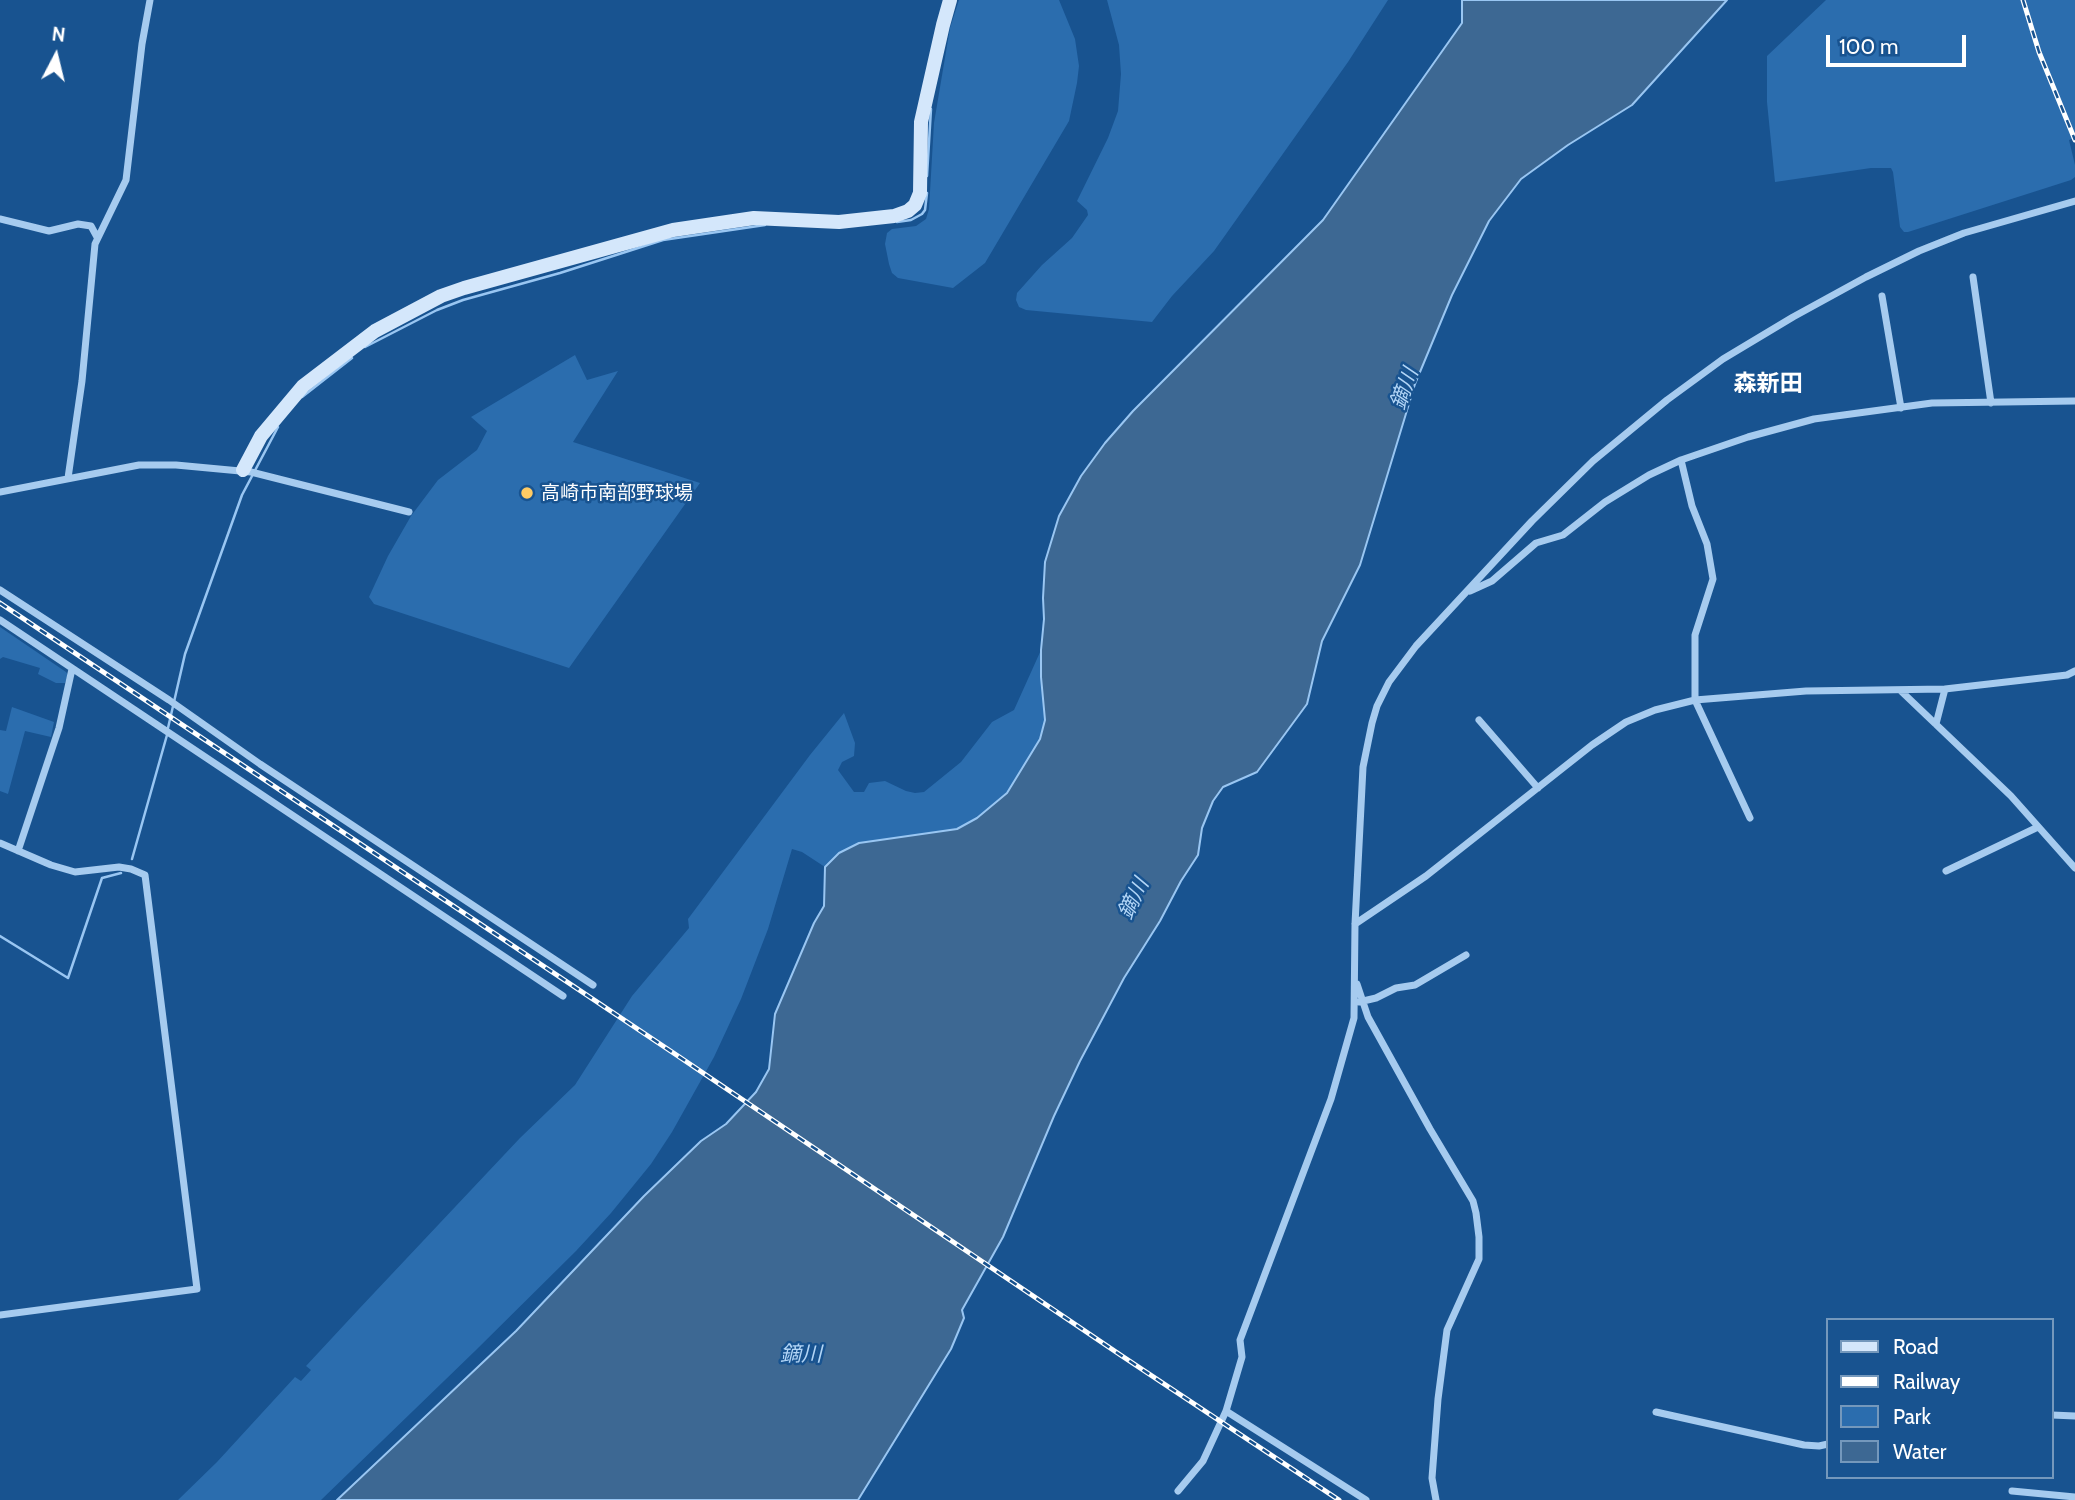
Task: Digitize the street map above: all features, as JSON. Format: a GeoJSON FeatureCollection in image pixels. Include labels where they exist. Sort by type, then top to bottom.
{"type":"FeatureCollection","features":[{"type":"Feature","properties":{"kind":"street"},"geometry":{"type":"LineString","coordinates":[[68,478],[82,381],[97,236],[126,180],[142,44],[150,0]]}},
{"type":"Feature","properties":{"kind":"street"},"geometry":{"type":"LineString","coordinates":[[243,470],[261,436],[303,386],[375,331],[442,296],[673,230],[754,218],[839,222],[894,216],[908,211],[915,205],[920,193],[921,122],[950,0]]}},
{"type":"Feature","properties":{"kind":"street"},"geometry":{"type":"LineString","coordinates":[[1178,1491],[1203,1461],[1226,1411],[1242,1357],[1240,1340],[1331,1099],[1354,1018],[1355,924],[1363,767],[1371,723],[1389,682],[1416,646],[1532,520],[1593,461],[1667,400],[1723,359],[1793,317],[1919,251],[1965,233],[2075,201]]}},
{"type":"Feature","properties":{"kind":"street"},"geometry":{"type":"LineString","coordinates":[[0,219],[49,231],[78,224],[91,226],[97,236]]}},
{"type":"Feature","properties":{"kind":"street"},"geometry":{"type":"LineString","coordinates":[[1973,277],[1991,403]]}},
{"type":"Feature","properties":{"kind":"street"},"geometry":{"type":"LineString","coordinates":[[1882,296],[1901,408]]}},
{"type":"Feature","properties":{"kind":"street"},"geometry":{"type":"LineString","coordinates":[[1466,592],[1492,581],[1536,543],[1563,535],[1605,502],[1649,475],[1681,460],[1748,437],[1814,419],[1885,408],[1932,403],[2075,401]]}},
{"type":"Feature","properties":{"kind":"street"},"geometry":{"type":"LineString","coordinates":[[1681,460],[1692,506],[1707,544],[1713,579],[1695,635],[1695,700],[1750,818]]}},
{"type":"Feature","properties":{"kind":"street"},"geometry":{"type":"LineString","coordinates":[[0,492],[156,464],[243,470],[409,512]]}},
{"type":"Feature","properties":{"kind":"street"},"geometry":{"type":"LineString","coordinates":[[0,590],[169,700],[593,985]]}},
{"type":"Feature","properties":{"kind":"street"},"geometry":{"type":"LineString","coordinates":[[0,620],[563,996]]}},
{"type":"Feature","properties":{"kind":"street"},"geometry":{"type":"LineString","coordinates":[[18,851],[59,728],[72,669]]}},
{"type":"Feature","properties":{"kind":"street"},"geometry":{"type":"LineString","coordinates":[[1355,924],[1426,876],[1592,745],[1626,722],[1655,710],[1695,700],[1806,691],[1945,689],[2067,675],[2075,671]]}},
{"type":"Feature","properties":{"kind":"street"},"geometry":{"type":"LineString","coordinates":[[1936,724],[1945,689]]}},
{"type":"Feature","properties":{"kind":"street"},"geometry":{"type":"LineString","coordinates":[[1901,691],[2011,796],[2075,868]]}},
{"type":"Feature","properties":{"kind":"street"},"geometry":{"type":"LineString","coordinates":[[1479,719],[1538,788]]}},
{"type":"Feature","properties":{"kind":"street"},"geometry":{"type":"LineString","coordinates":[[1946,871],[2038,827]]}},
{"type":"Feature","properties":{"kind":"street"},"geometry":{"type":"LineString","coordinates":[[0,843],[51,865],[75,872],[120,867],[145,875],[197,1289],[0,1315]]}},
{"type":"Feature","properties":{"kind":"street"},"geometry":{"type":"LineString","coordinates":[[1354,1004],[1376,998],[1396,988],[1415,985],[1466,955]]}},
{"type":"Feature","properties":{"kind":"street"},"geometry":{"type":"LineString","coordinates":[[1355,976],[1375,1029],[1473,1201],[1476,1213],[1479,1259],[1447,1330],[1432,1478],[1436,1500]]}},
{"type":"Feature","properties":{"kind":"street"},"geometry":{"type":"LineString","coordinates":[[1226,1411],[1366,1500]]}},
{"type":"Feature","properties":{"kind":"street"},"geometry":{"type":"LineString","coordinates":[[1656,1412],[1804,1445],[1826,1444]]}},
{"type":"Feature","properties":{"kind":"street"},"geometry":{"type":"LineString","coordinates":[[2054,1415],[2075,1416]]}},
{"type":"Feature","properties":{"kind":"street"},"geometry":{"type":"LineString","coordinates":[[2012,1491],[2075,1497]]}},
{"type":"Feature","properties":{"kind":"green space"},"geometry":{"type":"Polygon","coordinates":[[[959,0],[1059,0],[1075,39],[1079,66],[1069,121],[985,263],[953,288],[898,278],[892,273],[885,244],[887,233],[892,229],[916,226],[926,219],[929,209],[934,123],[950,28],[959,0]]]}},
{"type":"Feature","properties":{"kind":"green space"},"geometry":{"type":"Polygon","coordinates":[[[1107,0],[1388,0],[1348,62],[1214,251],[1152,322],[1026,310],[1019,307],[1016,300],[1017,293],[1042,265],[1072,238],[1088,215],[1087,210],[1077,201],[1118,111],[1121,74],[1119,45],[1107,0]]]}},
{"type":"Feature","properties":{"kind":"green space"},"geometry":{"type":"Polygon","coordinates":[[[1826,0],[2075,0],[2075,138],[2069,140],[2075,177],[1908,232],[1904,232],[1900,227],[1891,168],[1871,168],[1775,182],[1767,102],[1767,56],[1826,0]]]}},
{"type":"Feature","properties":{"kind":"green space"},"geometry":{"type":"Polygon","coordinates":[[[575,355],[587,380],[618,371],[573,442],[700,483],[569,668],[374,604],[369,597],[411,516],[438,480],[477,450],[487,431],[471,417],[575,355]]]}},
{"type":"Feature","properties":{"kind":"green space"},"geometry":{"type":"Polygon","coordinates":[[[0,627],[66,672],[68,675],[65,683],[56,683],[38,674],[40,668],[3,657],[0,659],[0,627]]]}},
{"type":"Feature","properties":{"kind":"green space"},"geometry":{"type":"Polygon","coordinates":[[[1041,650],[1045,720],[1040,739],[1007,793],[977,818],[957,829],[859,843],[839,853],[825,867],[802,852],[792,849],[768,929],[741,999],[714,1057],[672,1132],[651,1164],[611,1213],[475,1351],[321,1500],[178,1500],[295,1377],[301,1381],[311,1370],[306,1366],[520,1138],[575,1085],[632,996],[689,928],[688,919],[844,713],[855,743],[854,756],[842,762],[838,770],[854,792],[864,792],[869,783],[885,781],[906,791],[924,792],[961,762],[992,722],[1014,710],[1041,650]]]}},
{"type":"Feature","properties":{"kind":"green space"},"geometry":{"type":"Polygon","coordinates":[[[12,707],[54,722],[51,737],[25,731],[8,794],[0,791],[0,730],[6,731],[12,707]]]}},
{"type":"Feature","properties":{"kind":"water","name":"鏑川"},"geometry":{"type":"Polygon","coordinates":[[[1462,0],[1727,0],[1632,105],[1568,145],[1521,179],[1489,221],[1452,295],[1415,384],[1360,565],[1322,641],[1307,704],[1257,772],[1223,787],[1213,801],[1202,828],[1198,855],[1124,978],[1080,1061],[1003,1237],[962,1310],[964,1318],[951,1349],[858,1500],[337,1500],[516,1331],[644,1196],[701,1141],[726,1124],[756,1092],[769,1069],[775,1014],[824,906],[825,867],[839,853],[859,843],[957,829],[977,818],[1007,793],[1040,739],[1045,720],[1041,650],[1045,562],[1059,516],[1081,476],[1133,411],[1323,220],[1462,23],[1462,0]]]}},
{"type":"Feature","properties":{"kind":"waterway"},"geometry":{"type":"LineString","coordinates":[[927,176],[931,109]]}},
{"type":"Feature","properties":{"kind":"waterway"},"geometry":{"type":"LineString","coordinates":[[897,222],[911,220],[922,214],[927,193]]}},
{"type":"Feature","properties":{"kind":"waterway"},"geometry":{"type":"LineString","coordinates":[[365,347],[437,310],[463,300],[663,240],[765,225]]}},
{"type":"Feature","properties":{"kind":"waterway"},"geometry":{"type":"LineString","coordinates":[[302,397],[352,358]]}},
{"type":"Feature","properties":{"kind":"waterway"},"geometry":{"type":"LineString","coordinates":[[168,728],[185,654],[242,495],[278,427]]}},
{"type":"Feature","properties":{"kind":"waterway"},"geometry":{"type":"LineString","coordinates":[[132,859],[167,735]]}},
{"type":"Feature","properties":{"kind":"waterway"},"geometry":{"type":"LineString","coordinates":[[0,936],[68,978],[102,878],[121,873]]}},
{"type":"Feature","properties":{"kind":"railway"},"geometry":{"type":"LineString","coordinates":[[2023,0],[2039,52],[2075,140]]}},
{"type":"Feature","properties":{"kind":"railway"},"geometry":{"type":"LineString","coordinates":[[0,603],[1339,1500]]}},
{"type":"Feature","properties":{"kind":"place","name":"高崎市南部野球場"},"geometry":{"type":"Point","coordinates":[527,493]}},
{"type":"Feature","properties":{"kind":"district","name":"森新田"},"geometry":{"type":"Point","coordinates":[1768,384]}}]}
